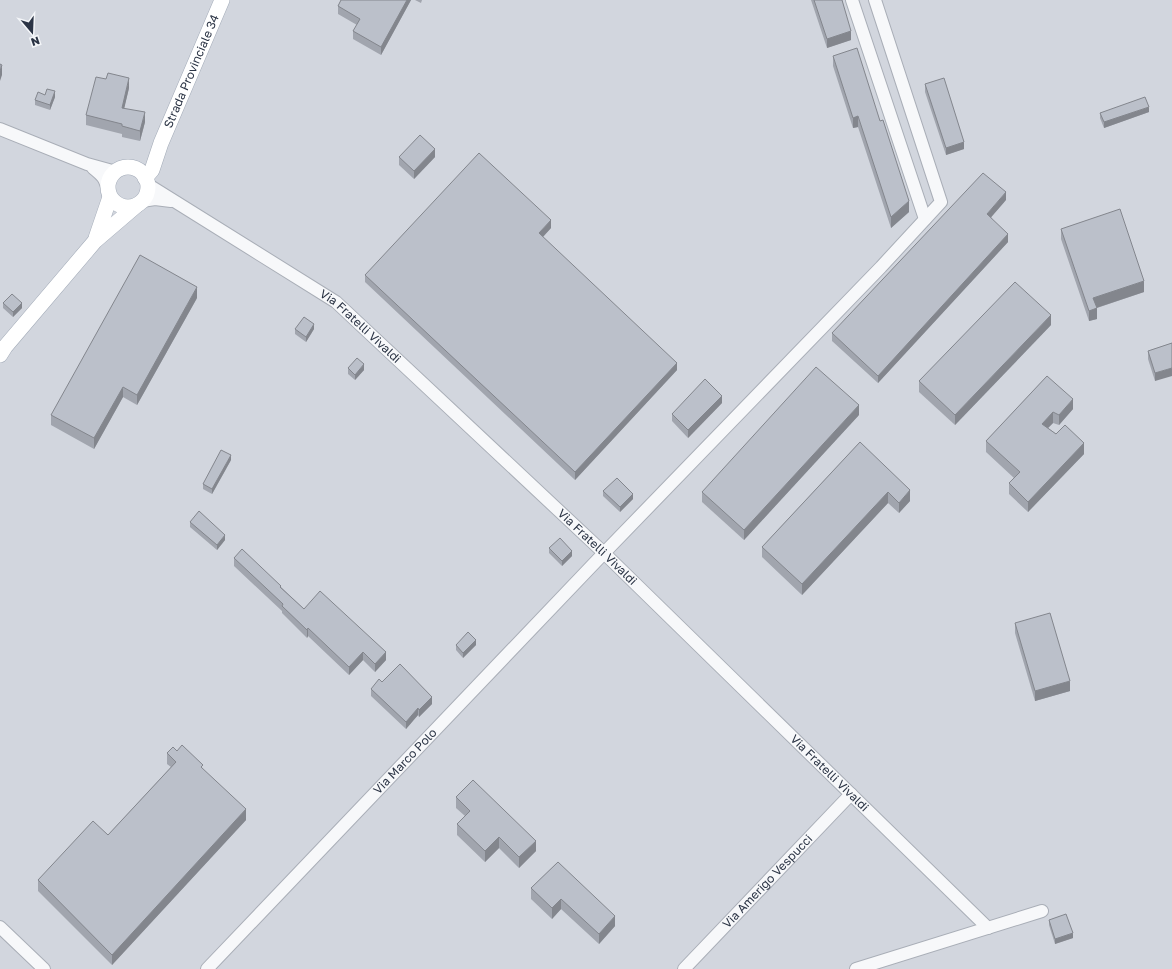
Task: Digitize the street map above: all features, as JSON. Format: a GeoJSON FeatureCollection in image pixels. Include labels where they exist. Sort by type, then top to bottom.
{"type":"FeatureCollection","features":[{"type":"Feature","properties":{"kind":"main road","name":"Strada Provinciale 34"},"geometry":{"type":"LineString","coordinates":[[146,181],[152,170],[161,143],[222,0]]}},
{"type":"Feature","properties":{"kind":"main road","name":"Strada Provinciale 34"},"geometry":{"type":"LineString","coordinates":[[133,168],[139,166],[161,143]]}},
{"type":"Feature","properties":{"kind":"main road"},"geometry":{"type":"LineString","coordinates":[[0,355],[5,347],[95,241],[145,196],[146,181],[138,170],[127,168],[116,172],[109,180],[109,194],[95,241]]}},
{"type":"Feature","properties":{"kind":"main road"},"geometry":{"type":"LineString","coordinates":[[109,194],[119,205],[131,207],[139,203]]}},
{"type":"Feature","properties":{"kind":"street"},"geometry":{"type":"LineString","coordinates":[[852,0],[925,219]]}},
{"type":"Feature","properties":{"kind":"street","name":"Via Marco Polo"},"geometry":{"type":"LineString","coordinates":[[207,969],[604,553],[838,312],[941,202],[875,0]]}},
{"type":"Feature","properties":{"kind":"street"},"geometry":{"type":"LineString","coordinates":[[0,129],[87,164],[116,172]]}},
{"type":"Feature","properties":{"kind":"street"},"geometry":{"type":"LineString","coordinates":[[87,164],[101,174],[105,179],[109,194]]}},
{"type":"Feature","properties":{"kind":"street","name":"Via Fratelli Vivaldi"},"geometry":{"type":"LineString","coordinates":[[146,181],[176,202],[336,302],[604,553],[988,928]]}},
{"type":"Feature","properties":{"kind":"street","name":"Via Fratelli Vivaldi"},"geometry":{"type":"LineString","coordinates":[[139,203],[156,199],[176,202]]}},
{"type":"Feature","properties":{"kind":"street","name":"Via Amerigo Vespucci"},"geometry":{"type":"LineString","coordinates":[[684,969],[851,794]]}},
{"type":"Feature","properties":{"kind":"street"},"geometry":{"type":"LineString","coordinates":[[856,969],[1042,911]]}},
{"type":"Feature","properties":{"kind":"street"},"geometry":{"type":"LineString","coordinates":[[0,927],[44,969]]}},
{"type":"Feature","properties":{"kind":"shaded area"},"geometry":{"type":"Polygon","coordinates":[[[0,0],[1172,0],[1172,969],[0,969],[0,0]]]}},
{"type":"Feature","properties":{"kind":"building"},"geometry":{"type":"Polygon","coordinates":[[[341,0],[407,0],[381,47],[353,31],[360,19],[338,6],[341,0]]]}},
{"type":"Feature","properties":{"kind":"building"},"geometry":{"type":"Polygon","coordinates":[[[814,0],[842,0],[851,31],[827,39],[814,0]]]}},
{"type":"Feature","properties":{"kind":"building"},"geometry":{"type":"Polygon","coordinates":[[[857,48],[880,121],[883,120],[909,201],[891,217],[858,116],[853,118],[833,56],[857,48]]]}},
{"type":"Feature","properties":{"kind":"building"},"geometry":{"type":"Polygon","coordinates":[[[108,73],[129,78],[122,108],[145,112],[140,131],[122,126],[122,124],[86,115],[96,77],[106,79],[108,73]]]}},
{"type":"Feature","properties":{"kind":"building"},"geometry":{"type":"Polygon","coordinates":[[[944,78],[964,142],[946,148],[925,84],[944,78]]]}},
{"type":"Feature","properties":{"kind":"building"},"geometry":{"type":"Polygon","coordinates":[[[47,89],[55,91],[50,105],[35,100],[38,92],[45,95],[47,89]]]}},
{"type":"Feature","properties":{"kind":"building"},"geometry":{"type":"Polygon","coordinates":[[[1145,97],[1149,107],[1104,122],[1100,113],[1145,97]]]}},
{"type":"Feature","properties":{"kind":"building"},"geometry":{"type":"Polygon","coordinates":[[[420,135],[435,149],[414,171],[399,157],[420,135]]]}},
{"type":"Feature","properties":{"kind":"building"},"geometry":{"type":"Polygon","coordinates":[[[479,153],[551,220],[539,233],[677,363],[575,472],[365,275],[479,153]]]}},
{"type":"Feature","properties":{"kind":"building"},"geometry":{"type":"Polygon","coordinates":[[[983,173],[1006,192],[987,214],[1008,234],[878,376],[832,333],[983,173]]]}},
{"type":"Feature","properties":{"kind":"building"},"geometry":{"type":"Polygon","coordinates":[[[1120,209],[1144,281],[1093,298],[1097,308],[1089,311],[1061,229],[1120,209]]]}},
{"type":"Feature","properties":{"kind":"building"},"geometry":{"type":"Polygon","coordinates":[[[140,255],[197,287],[137,395],[123,387],[94,438],[51,415],[140,255]]]}},
{"type":"Feature","properties":{"kind":"building"},"geometry":{"type":"Polygon","coordinates":[[[1015,282],[1051,315],[955,415],[919,381],[1015,282]]]}},
{"type":"Feature","properties":{"kind":"building"},"geometry":{"type":"Polygon","coordinates":[[[12,294],[22,303],[13,312],[3,303],[12,294]]]}},
{"type":"Feature","properties":{"kind":"building"},"geometry":{"type":"Polygon","coordinates":[[[304,317],[314,324],[306,337],[295,329],[304,317]]]}},
{"type":"Feature","properties":{"kind":"building"},"geometry":{"type":"Polygon","coordinates":[[[1172,343],[1172,368],[1155,373],[1148,351],[1172,343]]]}},
{"type":"Feature","properties":{"kind":"building"},"geometry":{"type":"Polygon","coordinates":[[[357,358],[364,364],[355,375],[348,368],[357,358]]]}},
{"type":"Feature","properties":{"kind":"building"},"geometry":{"type":"Polygon","coordinates":[[[816,367],[859,405],[744,530],[702,492],[816,367]]]}},
{"type":"Feature","properties":{"kind":"building"},"geometry":{"type":"Polygon","coordinates":[[[1047,376],[1073,399],[1059,415],[1053,412],[1042,424],[1056,434],[1065,425],[1084,443],[1028,502],[1009,483],[1020,472],[986,441],[1047,376]]]}},
{"type":"Feature","properties":{"kind":"building"},"geometry":{"type":"Polygon","coordinates":[[[705,379],[722,396],[688,430],[672,414],[705,379]]]}},
{"type":"Feature","properties":{"kind":"building"},"geometry":{"type":"Polygon","coordinates":[[[860,442],[910,490],[899,503],[888,492],[802,584],[762,547],[860,442]]]}},
{"type":"Feature","properties":{"kind":"building"},"geometry":{"type":"Polygon","coordinates":[[[221,450],[231,455],[212,489],[203,484],[221,450]]]}},
{"type":"Feature","properties":{"kind":"building"},"geometry":{"type":"Polygon","coordinates":[[[617,478],[633,494],[620,507],[603,491],[617,478]]]}},
{"type":"Feature","properties":{"kind":"building"},"geometry":{"type":"Polygon","coordinates":[[[199,511],[225,535],[217,545],[190,522],[199,511]]]}},
{"type":"Feature","properties":{"kind":"building"},"geometry":{"type":"Polygon","coordinates":[[[560,538],[572,551],[562,561],[549,548],[560,538]]]}},
{"type":"Feature","properties":{"kind":"building"},"geometry":{"type":"Polygon","coordinates":[[[242,549],[304,609],[320,591],[386,652],[375,664],[363,652],[349,667],[308,628],[307,630],[282,606],[283,604],[234,558],[242,549]]]}},
{"type":"Feature","properties":{"kind":"building"},"geometry":{"type":"Polygon","coordinates":[[[1050,613],[1070,681],[1035,691],[1015,623],[1050,613]]]}},
{"type":"Feature","properties":{"kind":"building"},"geometry":{"type":"Polygon","coordinates":[[[468,632],[476,640],[463,653],[456,645],[468,632]]]}},
{"type":"Feature","properties":{"kind":"building"},"geometry":{"type":"Polygon","coordinates":[[[400,664],[432,697],[419,710],[418,708],[406,722],[371,689],[379,679],[382,682],[400,664]]]}},
{"type":"Feature","properties":{"kind":"building"},"geometry":{"type":"Polygon","coordinates":[[[182,745],[203,765],[201,767],[246,809],[112,955],[38,880],[93,821],[108,835],[176,762],[167,753],[173,747],[177,751],[182,745]]]}},
{"type":"Feature","properties":{"kind":"building"},"geometry":{"type":"Polygon","coordinates":[[[473,780],[536,841],[519,857],[499,837],[485,851],[457,824],[470,811],[456,797],[473,780]]]}},
{"type":"Feature","properties":{"kind":"building"},"geometry":{"type":"Polygon","coordinates":[[[558,862],[615,916],[599,934],[561,899],[552,908],[531,888],[558,862]]]}},
{"type":"Feature","properties":{"kind":"building"},"geometry":{"type":"Polygon","coordinates":[[[1066,914],[1073,933],[1055,939],[1049,920],[1066,914]]]}}]}
